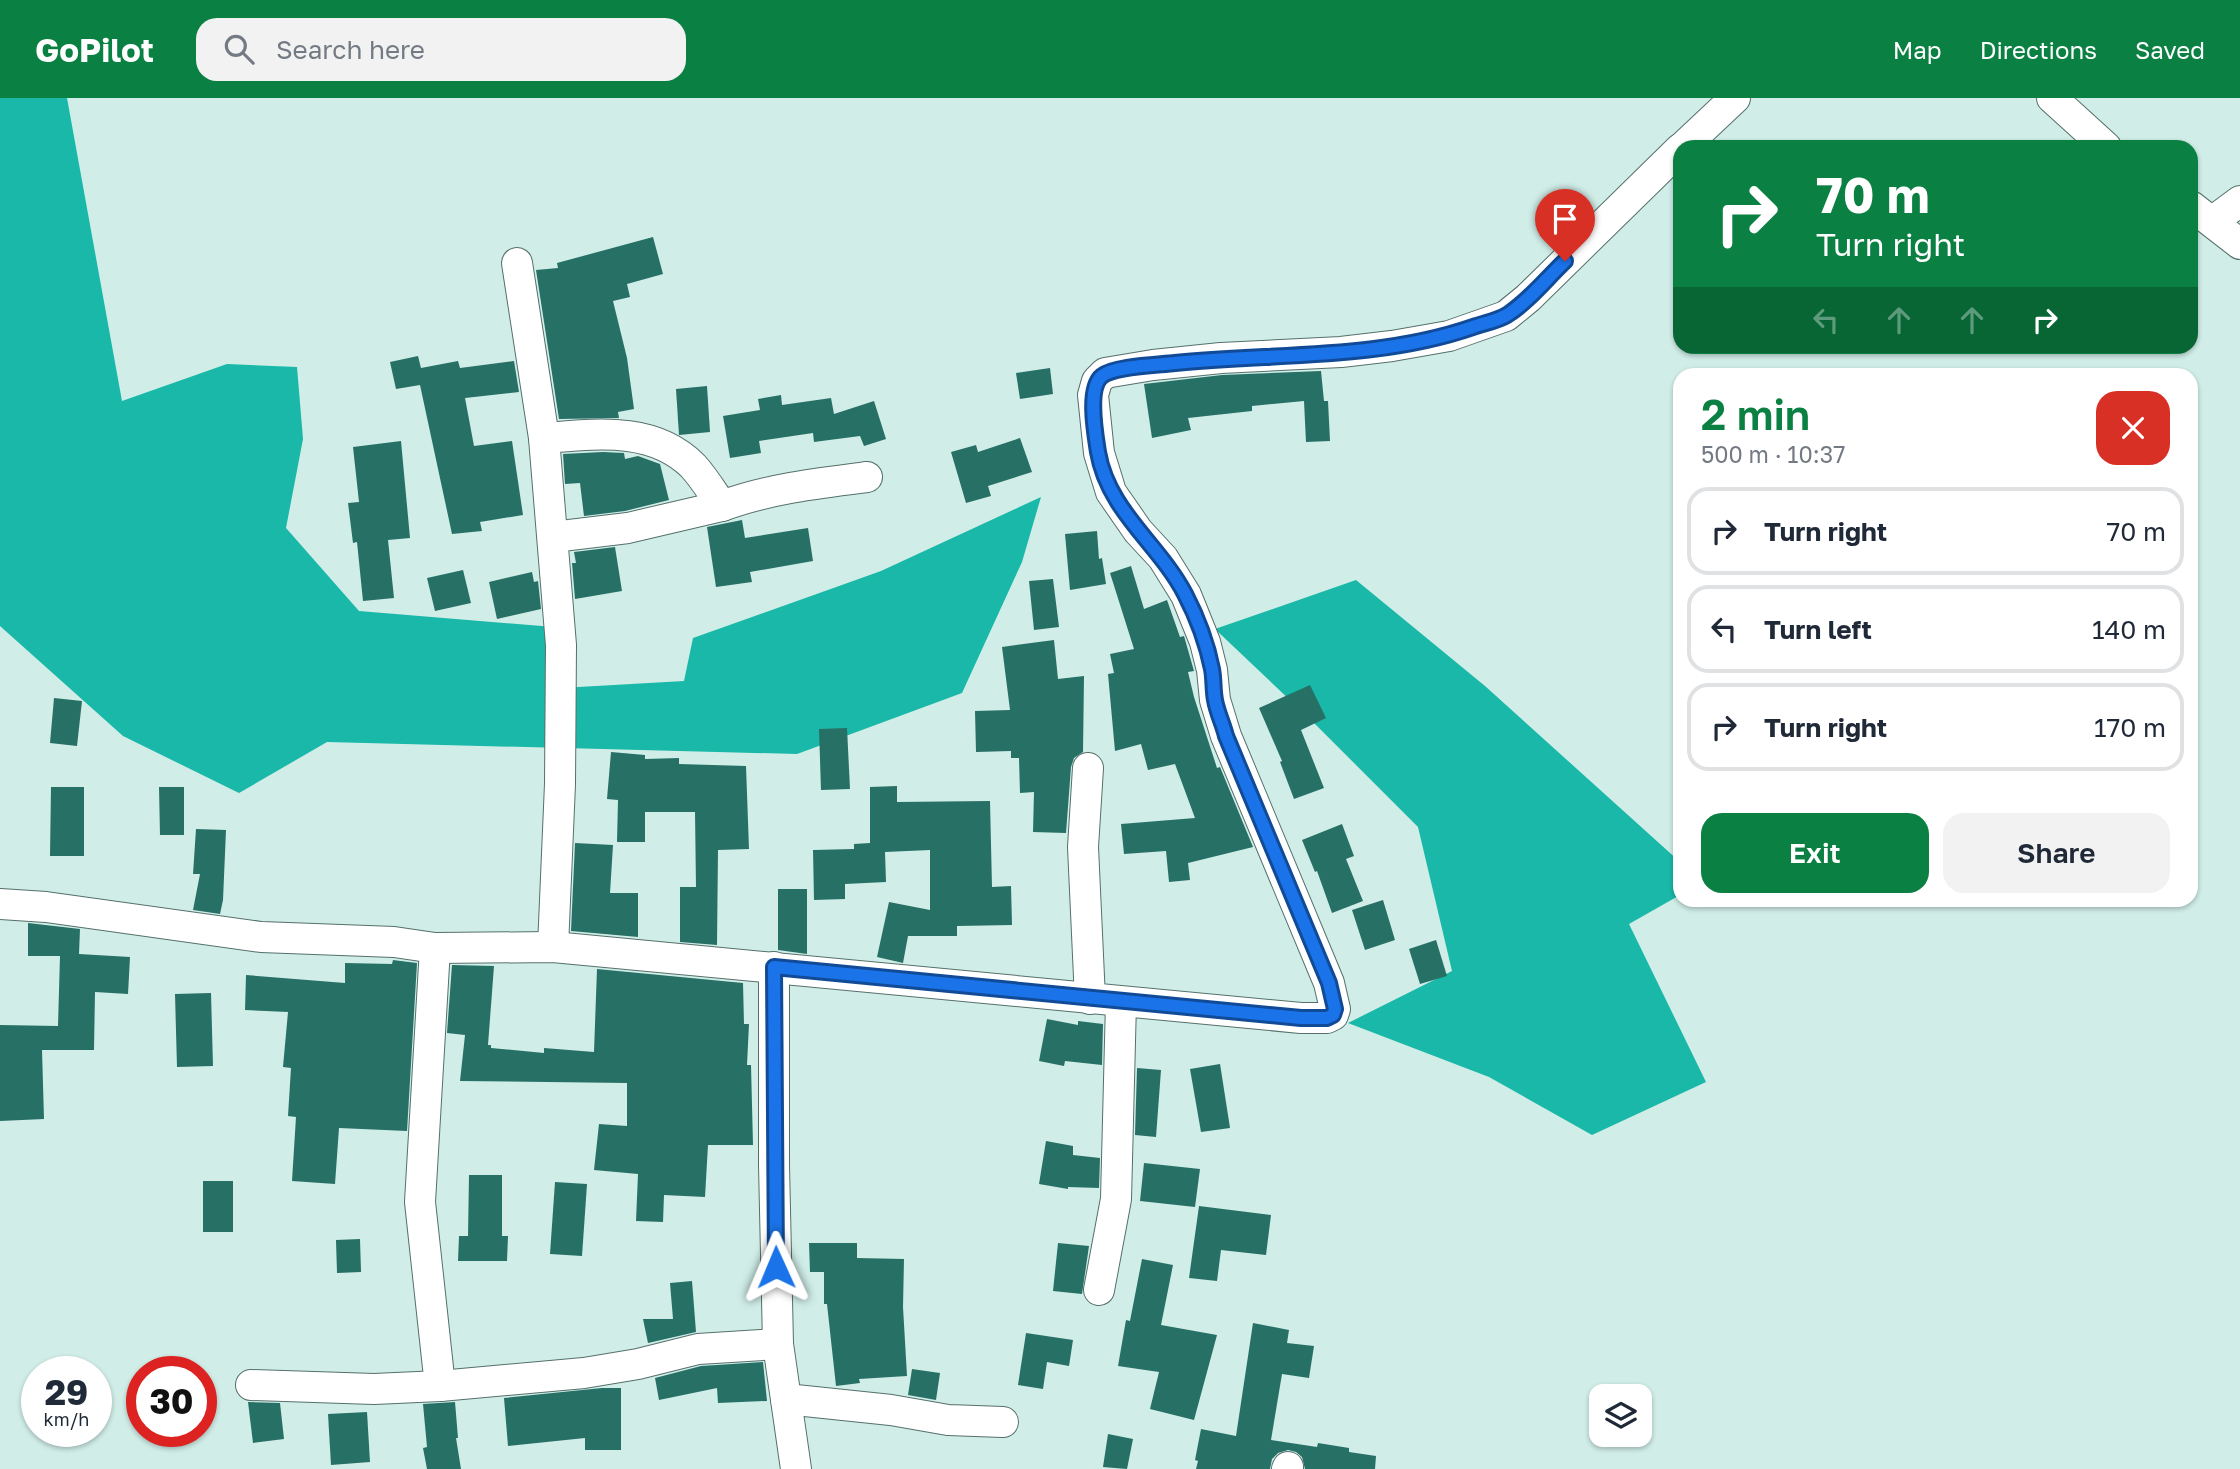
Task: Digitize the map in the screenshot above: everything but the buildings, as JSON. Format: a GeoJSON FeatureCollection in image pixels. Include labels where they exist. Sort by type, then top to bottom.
{"type":"FeatureCollection","features":[{"type":"Feature","properties":{"kind":"street"},"geometry":{"type":"LineString","coordinates":[[1690,140],[1735,98]]}},
{"type":"Feature","properties":{"kind":"street"},"geometry":{"type":"LineString","coordinates":[[2052,98],[2098,140]]}},
{"type":"Feature","properties":{"kind":"street"},"geometry":{"type":"LineString","coordinates":[[0,904],[47,907],[261,937],[394,942],[435,948],[553,947],[1121,1002],[1327,1018],[1333,1015],[1335,1009],[1329,983],[1226,736],[1215,700],[1212,670],[1205,642],[1186,595],[1163,558],[1138,531],[1111,492],[1098,453],[1093,395],[1097,381],[1105,373],[1153,365],[1392,346],[1449,335],[1506,316],[1528,298],[1673,156]]}},
{"type":"Feature","properties":{"kind":"street"},"geometry":{"type":"LineString","coordinates":[[2202,213],[2240,201]]}},
{"type":"Feature","properties":{"kind":"street"},"geometry":{"type":"LineString","coordinates":[[2202,213],[2240,244]]}},
{"type":"Feature","properties":{"kind":"street"},"geometry":{"type":"LineString","coordinates":[[517,263],[544,438],[561,645],[560,784],[553,947]]}},
{"type":"Feature","properties":{"kind":"street"},"geometry":{"type":"LineString","coordinates":[[544,438],[606,434],[645,438],[674,450],[694,468],[722,506]]}},
{"type":"Feature","properties":{"kind":"street"},"geometry":{"type":"LineString","coordinates":[[553,537],[628,528],[773,491],[867,477]]}},
{"type":"Feature","properties":{"kind":"street"},"geometry":{"type":"LineString","coordinates":[[1088,768],[1083,847],[1090,999]]}},
{"type":"Feature","properties":{"kind":"street"},"geometry":{"type":"LineString","coordinates":[[435,948],[420,1202],[440,1386]]}},
{"type":"Feature","properties":{"kind":"street"},"geometry":{"type":"LineString","coordinates":[[774,967],[774,1165],[778,1344],[796,1469]]}},
{"type":"Feature","properties":{"kind":"street"},"geometry":{"type":"LineString","coordinates":[[1099,1290],[1116,1199],[1121,1002]]}},
{"type":"Feature","properties":{"kind":"street"},"geometry":{"type":"LineString","coordinates":[[251,1385],[374,1389],[440,1386],[584,1373],[638,1364],[698,1349],[778,1344]]}},
{"type":"Feature","properties":{"kind":"street"},"geometry":{"type":"LineString","coordinates":[[786,1399],[891,1410],[948,1420],[1003,1422]]}},
{"type":"Feature","properties":{"kind":"green space"},"geometry":{"type":"Polygon","coordinates":[[[0,98],[67,98],[122,401],[227,364],[297,367],[303,439],[286,528],[359,611],[554,627],[561,688],[684,681],[693,638],[881,571],[1041,497],[1022,562],[962,693],[797,754],[327,742],[239,793],[123,736],[0,626],[0,98]]]}},
{"type":"Feature","properties":{"kind":"green space"},"geometry":{"type":"Polygon","coordinates":[[[1356,580],[1485,686],[1673,856],[1673,899],[1629,924],[1706,1082],[1592,1135],[1489,1077],[1348,1023],[1452,971],[1418,827],[1215,629],[1356,580]]]}},
{"type":"Feature","properties":{"kind":"route"},"geometry":{"type":"LineString","coordinates":[[776,1267],[774,967],[1301,1018],[1327,1018],[1333,1015],[1335,1009],[1329,983],[1226,736],[1215,700],[1212,670],[1205,642],[1186,595],[1163,558],[1138,531],[1111,492],[1098,453],[1093,395],[1097,381],[1105,373],[1153,365],[1222,358],[1341,352],[1449,335],[1506,316],[1565,261]]}}]}
